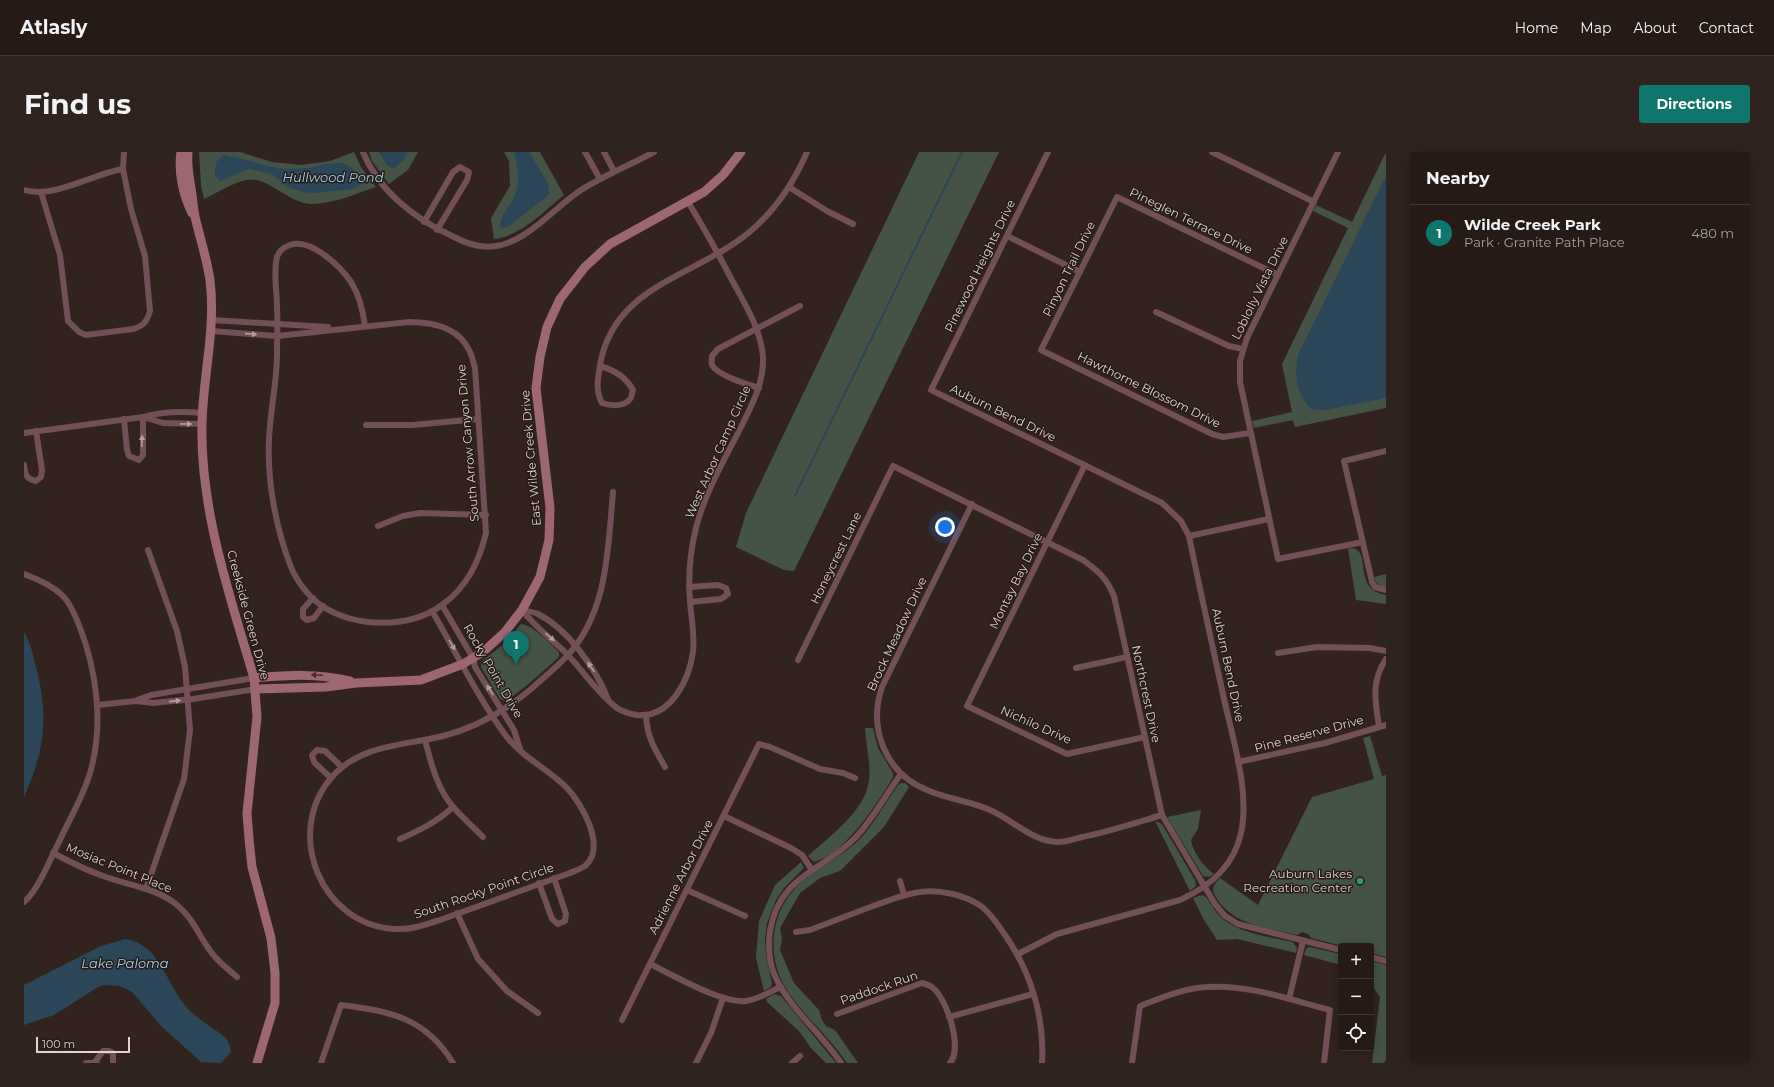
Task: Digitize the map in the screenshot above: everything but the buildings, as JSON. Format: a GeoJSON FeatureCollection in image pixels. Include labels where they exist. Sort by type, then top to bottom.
{"type":"FeatureCollection","features":[{"type":"Feature","properties":{"kind":"main road","name":"Creekside Green Drive"},"geometry":{"type":"LineString","coordinates":[[181,152],[182,182],[185,200],[196,219]]}},
{"type":"Feature","properties":{"kind":"main road","name":"Creekside Green Drive"},"geometry":{"type":"LineString","coordinates":[[188,152],[189,180],[210,280],[212,320],[202,424],[203,469],[212,527],[226,585],[254,678],[256,690],[257,717],[247,813],[252,867],[271,938],[275,973],[275,1002],[258,1063]]}},
{"type":"Feature","properties":{"kind":"main road","name":"East Wilde Creek Drive"},"geometry":{"type":"LineString","coordinates":[[356,682],[421,680],[463,664],[483,652],[504,632],[522,610],[540,577],[549,540],[550,508],[536,388],[540,357],[547,328],[560,299],[590,262],[610,244],[704,192],[723,175],[741,152]]}},
{"type":"Feature","properties":{"kind":"main road"},"geometry":{"type":"LineString","coordinates":[[254,678],[295,674],[327,676],[356,682]]}},
{"type":"Feature","properties":{"kind":"main road"},"geometry":{"type":"LineString","coordinates":[[256,690],[326,687],[356,682]]}},
{"type":"Feature","properties":{"kind":"street"},"geometry":{"type":"LineString","coordinates":[[41,192],[60,255],[68,321],[79,332],[86,335],[140,327],[148,320],[150,311],[145,256],[130,209],[123,169],[124,152]]}},
{"type":"Feature","properties":{"kind":"street"},"geometry":{"type":"LineString","coordinates":[[364,152],[378,178],[408,210],[437,230],[481,247],[496,246],[512,242],[562,204],[600,179],[654,152]]}},
{"type":"Feature","properties":{"kind":"street"},"geometry":{"type":"LineString","coordinates":[[585,152],[600,179]]}},
{"type":"Feature","properties":{"kind":"street"},"geometry":{"type":"LineString","coordinates":[[604,152],[614,171]]}},
{"type":"Feature","properties":{"kind":"street"},"geometry":{"type":"LineString","coordinates":[[600,366],[610,369],[629,382],[633,390],[630,399],[624,404],[609,406],[602,403],[598,395],[597,384],[602,353],[608,338],[626,311],[637,300],[653,288],[718,253],[753,229],[768,215],[789,187],[807,152]]}},
{"type":"Feature","properties":{"kind":"street","name":"Pinewood Heights Drive"},"geometry":{"type":"LineString","coordinates":[[931,390],[1048,152]]}},
{"type":"Feature","properties":{"kind":"street"},"geometry":{"type":"LineString","coordinates":[[1212,152],[1314,202]]}},
{"type":"Feature","properties":{"kind":"street","name":"Loblolly Vista Drive"},"geometry":{"type":"LineString","coordinates":[[1338,152],[1243,349],[1240,361],[1240,382],[1278,559],[1363,542]]}},
{"type":"Feature","properties":{"kind":"street"},"geometry":{"type":"LineString","coordinates":[[424,222],[453,172],[460,167],[469,172],[467,180],[437,230]]}},
{"type":"Feature","properties":{"kind":"street"},"geometry":{"type":"LineString","coordinates":[[24,190],[33,193],[41,192],[71,185],[98,175],[123,169]]}},
{"type":"Feature","properties":{"kind":"street"},"geometry":{"type":"LineString","coordinates":[[789,187],[827,211],[853,224]]}},
{"type":"Feature","properties":{"kind":"street","name":"Pinyon Trail Drive"},"geometry":{"type":"LineString","coordinates":[[1041,350],[1117,197]]}},
{"type":"Feature","properties":{"kind":"street","name":"Pineglen Terrace Drive"},"geometry":{"type":"LineString","coordinates":[[1117,197],[1278,275]]}},
{"type":"Feature","properties":{"kind":"street","name":"West Arbor Camp Circle"},"geometry":{"type":"LineString","coordinates":[[646,715],[662,709],[675,698],[688,672],[693,650],[689,586],[692,545],[702,510],[759,388],[762,374],[763,357],[756,328],[718,253],[688,202]]}},
{"type":"Feature","properties":{"kind":"street"},"geometry":{"type":"LineString","coordinates":[[1007,236],[1080,272]]}},
{"type":"Feature","properties":{"kind":"street","name":"South Arrow Canyon Drive"},"geometry":{"type":"LineString","coordinates":[[212,331],[277,336],[365,326],[426,322],[442,326],[458,335],[469,350],[475,368],[486,515],[486,533],[482,551],[465,583],[442,605],[432,611],[401,621],[384,622],[356,620],[323,606],[313,598],[300,583],[286,552],[270,486],[268,438],[277,357],[277,336],[277,325],[275,270],[278,255],[284,247],[295,243],[305,245],[318,251],[341,270],[359,297],[365,326]]}},
{"type":"Feature","properties":{"kind":"street"},"geometry":{"type":"LineString","coordinates":[[759,388],[746,385],[716,371],[712,364],[712,356],[718,349],[800,306]]}},
{"type":"Feature","properties":{"kind":"street"},"geometry":{"type":"LineString","coordinates":[[1156,312],[1235,349],[1243,349]]}},
{"type":"Feature","properties":{"kind":"street","name":"South Arrow Canyon Drive"},"geometry":{"type":"LineString","coordinates":[[212,320],[346,328]]}},
{"type":"Feature","properties":{"kind":"street","name":"Hawthorne Blossom Drive"},"geometry":{"type":"LineString","coordinates":[[1041,350],[1212,434],[1223,437],[1250,433]]}},
{"type":"Feature","properties":{"kind":"street","name":"Auburn Bend Drive"},"geometry":{"type":"LineString","coordinates":[[931,390],[1162,503],[1180,521],[1188,536],[1238,762],[1244,803],[1244,818],[1241,835],[1228,863],[1220,874],[1204,887],[1180,900],[1057,934],[1018,954]]}},
{"type":"Feature","properties":{"kind":"street"},"geometry":{"type":"LineString","coordinates":[[24,433],[177,411],[203,413]]}},
{"type":"Feature","properties":{"kind":"street"},"geometry":{"type":"LineString","coordinates":[[124,419],[129,456],[139,460],[142,455],[143,417]]}},
{"type":"Feature","properties":{"kind":"street"},"geometry":{"type":"LineString","coordinates":[[143,417],[164,423],[202,424]]}},
{"type":"Feature","properties":{"kind":"street"},"geometry":{"type":"LineString","coordinates":[[366,425],[412,425],[478,420]]}},
{"type":"Feature","properties":{"kind":"street"},"geometry":{"type":"LineString","coordinates":[[24,465],[26,475],[30,480],[36,481],[41,477],[42,470],[36,432]]}},
{"type":"Feature","properties":{"kind":"street"},"geometry":{"type":"LineString","coordinates":[[1386,451],[1344,461],[1372,582],[1375,587],[1386,590]]}},
{"type":"Feature","properties":{"kind":"street","name":"Montay Bay Drive"},"geometry":{"type":"LineString","coordinates":[[967,706],[1085,465]]}},
{"type":"Feature","properties":{"kind":"street","name":"Northcrest Drive"},"geometry":{"type":"LineString","coordinates":[[893,466],[1083,560],[1096,569],[1108,581],[1114,596],[1162,815],[1204,887],[1225,916],[1238,924],[1338,949]]}},
{"type":"Feature","properties":{"kind":"street","name":"Honeycrest Lane"},"geometry":{"type":"LineString","coordinates":[[798,660],[893,466]]}},
{"type":"Feature","properties":{"kind":"street","name":"South Rocky Point Circle"},"geometry":{"type":"LineString","coordinates":[[585,866],[458,914],[418,927],[395,929],[372,924],[352,914],[335,901],[328,892],[317,872],[313,861],[309,835],[312,816],[317,803],[331,778],[342,767],[357,756],[374,750],[443,736],[463,730],[503,710],[568,656],[592,619],[598,602],[608,550],[613,492]]}},
{"type":"Feature","properties":{"kind":"street","name":"Brock Meadow Drive"},"geometry":{"type":"LineString","coordinates":[[972,504],[882,687],[879,697],[877,718],[880,739],[889,758],[901,774],[918,786],[928,791],[981,806],[1004,817],[1032,835],[1048,841],[1060,842],[1104,833],[1162,815]]}},
{"type":"Feature","properties":{"kind":"street"},"geometry":{"type":"LineString","coordinates":[[378,526],[403,516],[420,513],[486,515]]}},
{"type":"Feature","properties":{"kind":"street"},"geometry":{"type":"LineString","coordinates":[[1188,536],[1269,519]]}},
{"type":"Feature","properties":{"kind":"street"},"geometry":{"type":"LineString","coordinates":[[146,889],[184,779],[190,730],[185,667],[176,631],[148,550]]}},
{"type":"Feature","properties":{"kind":"street"},"geometry":{"type":"LineString","coordinates":[[24,574],[40,580],[54,588],[71,605],[89,652],[98,705],[95,751],[90,774],[39,881],[24,902]]}},
{"type":"Feature","properties":{"kind":"street"},"geometry":{"type":"LineString","coordinates":[[689,586],[718,585],[726,588],[728,594],[721,599],[690,602]]}},
{"type":"Feature","properties":{"kind":"street"},"geometry":{"type":"LineString","coordinates":[[313,598],[303,609],[303,617],[307,620],[314,618],[323,606]]}},
{"type":"Feature","properties":{"kind":"street","name":"Rocky Point Drive"},"geometry":{"type":"LineString","coordinates":[[442,605],[473,658],[475,667],[514,730],[520,750]]}},
{"type":"Feature","properties":{"kind":"street"},"geometry":{"type":"LineString","coordinates":[[522,610],[537,614],[560,629],[575,646],[601,682],[609,701]]}},
{"type":"Feature","properties":{"kind":"street"},"geometry":{"type":"LineString","coordinates":[[522,610],[533,624],[552,639],[597,690],[609,701],[619,709],[629,714],[646,715],[647,730],[652,745],[665,767]]}},
{"type":"Feature","properties":{"kind":"street","name":"Rocky Point Drive"},"geometry":{"type":"LineString","coordinates":[[432,611],[492,716],[508,738],[520,750],[566,788],[578,802],[594,835],[592,857],[585,866]]}},
{"type":"Feature","properties":{"kind":"street"},"geometry":{"type":"LineString","coordinates":[[1278,653],[1317,647],[1370,648],[1386,651]]}},
{"type":"Feature","properties":{"kind":"street"},"geometry":{"type":"LineString","coordinates":[[1076,668],[1127,657]]}},
{"type":"Feature","properties":{"kind":"street"},"geometry":{"type":"LineString","coordinates":[[1379,726],[1375,697],[1377,674],[1386,659]]}},
{"type":"Feature","properties":{"kind":"street"},"geometry":{"type":"LineString","coordinates":[[136,701],[151,695],[254,678]]}},
{"type":"Feature","properties":{"kind":"street"},"geometry":{"type":"LineString","coordinates":[[98,705],[136,701],[153,703],[188,700],[256,690]]}},
{"type":"Feature","properties":{"kind":"street","name":"Nichilo Drive"},"geometry":{"type":"LineString","coordinates":[[967,706],[1067,754],[1145,737]]}},
{"type":"Feature","properties":{"kind":"street","name":"Pine Reserve Drive"},"geometry":{"type":"LineString","coordinates":[[1238,762],[1325,743],[1386,725]]}},
{"type":"Feature","properties":{"kind":"street"},"geometry":{"type":"LineString","coordinates":[[425,740],[433,771],[440,787],[453,808],[483,837]]}},
{"type":"Feature","properties":{"kind":"street","name":"Adrienne Arbor Drive"},"geometry":{"type":"LineString","coordinates":[[622,1020],[759,744],[770,747],[820,769],[843,772],[855,778]]}},
{"type":"Feature","properties":{"kind":"street"},"geometry":{"type":"LineString","coordinates":[[331,778],[314,762],[312,755],[317,750],[325,751],[342,767]]}},
{"type":"Feature","properties":{"kind":"street"},"geometry":{"type":"LineString","coordinates":[[841,1063],[780,986],[774,974],[770,956],[769,939],[772,923],[783,896],[794,883],[838,853],[856,837],[901,774]]}},
{"type":"Feature","properties":{"kind":"street"},"geometry":{"type":"LineString","coordinates":[[400,839],[422,830],[441,818],[453,808]]}},
{"type":"Feature","properties":{"kind":"street"},"geometry":{"type":"LineString","coordinates":[[724,816],[791,848],[802,855],[812,870]]}},
{"type":"Feature","properties":{"kind":"street","name":"Mosiac Point Place"},"geometry":{"type":"LineString","coordinates":[[53,853],[90,871],[146,889],[164,896],[177,904],[190,919],[219,962],[237,977]]}},
{"type":"Feature","properties":{"kind":"street"},"geometry":{"type":"LineString","coordinates":[[539,883],[552,919],[558,924],[565,921],[566,914],[554,878]]}},
{"type":"Feature","properties":{"kind":"street"},"geometry":{"type":"LineString","coordinates":[[900,881],[904,895]]}},
{"type":"Feature","properties":{"kind":"street"},"geometry":{"type":"LineString","coordinates":[[687,890],[745,916]]}},
{"type":"Feature","properties":{"kind":"street"},"geometry":{"type":"LineString","coordinates":[[796,932],[810,930],[904,895],[921,892],[940,892],[961,897],[981,906],[995,921],[1018,954],[1026,971],[1042,1031],[1042,1063]]}},
{"type":"Feature","properties":{"kind":"street"},"geometry":{"type":"LineString","coordinates":[[458,914],[478,959],[507,991],[538,1013]]}},
{"type":"Feature","properties":{"kind":"street"},"geometry":{"type":"LineString","coordinates":[[1289,999],[1303,941]]}},
{"type":"Feature","properties":{"kind":"street"},"geometry":{"type":"LineString","coordinates":[[1374,958],[1386,961]]}},
{"type":"Feature","properties":{"kind":"street"},"geometry":{"type":"LineString","coordinates":[[650,964],[723,998],[745,1001],[755,999],[780,986]]}},
{"type":"Feature","properties":{"kind":"street","name":"Paddock Run"},"geometry":{"type":"LineString","coordinates":[[837,1014],[922,983],[934,988],[949,1017]]}},
{"type":"Feature","properties":{"kind":"street"},"geometry":{"type":"LineString","coordinates":[[1132,1063],[1140,1006],[1174,993],[1206,986],[1237,987],[1330,1010],[1324,1063]]}},
{"type":"Feature","properties":{"kind":"street"},"geometry":{"type":"LineString","coordinates":[[951,1062],[955,1052],[956,1043],[949,1017],[1033,994]]}},
{"type":"Feature","properties":{"kind":"street"},"geometry":{"type":"LineString","coordinates":[[696,1063],[711,1033],[723,998]]}},
{"type":"Feature","properties":{"kind":"street"},"geometry":{"type":"LineString","coordinates":[[321,1063],[341,1005],[370,1009],[407,1019],[424,1030],[444,1047],[453,1063]]}},
{"type":"Feature","properties":{"kind":"street"},"geometry":{"type":"LineString","coordinates":[[92,1063],[103,1051],[108,1050],[113,1053],[113,1063]]}},
{"type":"Feature","properties":{"kind":"street"},"geometry":{"type":"LineString","coordinates":[[792,1063],[800,1056]]}},
{"type":"Feature","properties":{"kind":"green space"},"geometry":{"type":"Polygon","coordinates":[[[199,152],[240,152],[272,162],[301,165],[330,161],[354,152],[361,167],[376,187],[336,200],[319,204],[311,204],[294,199],[262,182],[246,180],[204,199],[201,185],[199,152]]]}},
{"type":"Feature","properties":{"kind":"green space"},"geometry":{"type":"Polygon","coordinates":[[[369,152],[418,152],[408,170],[389,184],[372,161],[369,152]]]}},
{"type":"Feature","properties":{"kind":"green space"},"geometry":{"type":"Polygon","coordinates":[[[504,152],[540,152],[564,195],[540,216],[522,228],[504,237],[494,239],[491,218],[510,186],[509,161],[504,152]]]}},
{"type":"Feature","properties":{"kind":"green space"},"geometry":{"type":"Polygon","coordinates":[[[919,152],[999,152],[794,571],[784,570],[736,547],[746,513],[919,152]]]}},
{"type":"Feature","properties":{"kind":"green space"},"geometry":{"type":"Polygon","coordinates":[[[1386,152],[1386,408],[1295,427],[1293,420],[1254,428],[1252,421],[1292,412],[1282,364],[1348,228],[1313,211],[1316,205],[1352,222],[1386,152]]]}},
{"type":"Feature","properties":{"kind":"green space"},"geometry":{"type":"Polygon","coordinates":[[[1353,548],[1358,551],[1361,557],[1369,586],[1386,595],[1386,604],[1356,600],[1348,549],[1353,548]]]}},
{"type":"Feature","properties":{"kind":"green space"},"geometry":{"type":"Polygon","coordinates":[[[1386,574],[1386,587],[1381,586],[1374,577],[1386,574]]]}},
{"type":"Feature","properties":{"kind":"green space"},"geometry":{"type":"Polygon","coordinates":[[[521,624],[526,625],[541,635],[559,652],[559,657],[525,687],[506,701],[500,699],[481,667],[482,661],[505,643],[521,624]]]}},
{"type":"Feature","properties":{"kind":"green space"},"geometry":{"type":"Polygon","coordinates":[[[865,728],[873,728],[878,748],[893,773],[893,777],[879,800],[848,839],[837,850],[825,858],[814,862],[808,856],[845,823],[861,803],[866,792],[869,781],[869,768],[865,728]]]}},
{"type":"Feature","properties":{"kind":"green space"},"geometry":{"type":"Polygon","coordinates":[[[1370,736],[1382,776],[1386,775],[1386,957],[1374,954],[1374,943],[1338,943],[1338,945],[1311,938],[1308,934],[1302,932],[1297,935],[1264,928],[1253,924],[1233,915],[1224,908],[1213,891],[1215,883],[1220,878],[1258,905],[1312,797],[1374,779],[1363,738],[1370,736]]]}},
{"type":"Feature","properties":{"kind":"green space"},"geometry":{"type":"Polygon","coordinates":[[[905,783],[909,787],[884,827],[840,871],[820,878],[800,893],[780,928],[782,939],[780,950],[794,983],[819,1010],[822,1020],[826,1026],[835,1030],[858,1063],[847,1063],[832,1043],[798,1005],[784,985],[778,972],[775,958],[773,944],[775,930],[778,916],[784,903],[793,891],[803,881],[859,840],[875,820],[898,785],[905,783]]]}},
{"type":"Feature","properties":{"kind":"green space"},"geometry":{"type":"Polygon","coordinates":[[[1201,810],[1198,829],[1191,840],[1194,850],[1206,868],[1214,874],[1209,877],[1203,876],[1167,817],[1201,810]]]}},
{"type":"Feature","properties":{"kind":"green space"},"geometry":{"type":"Polygon","coordinates":[[[1155,821],[1162,824],[1195,880],[1196,886],[1190,891],[1155,821]]]}},
{"type":"Feature","properties":{"kind":"green space"},"geometry":{"type":"Polygon","coordinates":[[[801,862],[804,868],[784,888],[776,900],[767,923],[765,939],[766,956],[772,983],[771,987],[764,991],[756,958],[759,921],[775,885],[801,862]]]}},
{"type":"Feature","properties":{"kind":"green space"},"geometry":{"type":"Polygon","coordinates":[[[1202,895],[1206,897],[1220,917],[1231,924],[1247,932],[1293,942],[1297,948],[1296,953],[1237,939],[1217,940],[1204,920],[1193,898],[1202,895]]]}},
{"type":"Feature","properties":{"kind":"green space"},"geometry":{"type":"Polygon","coordinates":[[[1309,947],[1338,953],[1338,964],[1304,955],[1306,949],[1309,947]]]}},
{"type":"Feature","properties":{"kind":"green space"},"geometry":{"type":"Polygon","coordinates":[[[1374,962],[1386,965],[1386,1063],[1372,1063],[1374,1051],[1380,997],[1374,988],[1374,962]]]}},
{"type":"Feature","properties":{"kind":"green space"},"geometry":{"type":"Polygon","coordinates":[[[774,994],[781,996],[836,1063],[826,1063],[811,1048],[799,1031],[767,1002],[766,999],[774,994]]]}},
{"type":"Feature","properties":{"kind":"water","name":"Hullwood Pond"},"geometry":{"type":"Polygon","coordinates":[[[379,152],[408,152],[404,160],[394,169],[387,165],[379,152]]]}},
{"type":"Feature","properties":{"kind":"water"},"geometry":{"type":"Polygon","coordinates":[[[514,152],[529,152],[548,183],[549,193],[545,198],[508,227],[502,228],[500,225],[501,219],[514,197],[518,184],[518,172],[514,152]]]}},
{"type":"Feature","properties":{"kind":"water","name":"Hullwood Pond"},"geometry":{"type":"Polygon","coordinates":[[[224,155],[286,169],[341,163],[353,169],[362,180],[360,185],[353,189],[315,193],[302,192],[290,188],[272,174],[249,169],[220,181],[215,175],[215,166],[217,161],[224,155]]]}},
{"type":"Feature","properties":{"kind":"water"},"geometry":{"type":"Polygon","coordinates":[[[1386,176],[1386,398],[1326,410],[1311,409],[1302,397],[1297,384],[1296,370],[1298,355],[1386,176]]]}},
{"type":"Feature","properties":{"kind":"water"},"geometry":{"type":"Polygon","coordinates":[[[24,632],[30,645],[40,685],[43,702],[43,733],[37,764],[24,797],[24,632]]]}},
{"type":"Feature","properties":{"kind":"water","name":"Lake Paloma"},"geometry":{"type":"Polygon","coordinates":[[[125,939],[137,942],[147,949],[155,957],[181,1001],[198,1018],[226,1038],[231,1052],[221,1063],[201,1062],[161,1026],[132,992],[119,986],[104,985],[98,987],[54,1015],[24,1025],[24,985],[101,946],[125,939]]]}},
{"type":"Feature","properties":{"kind":"waterway"},"geometry":{"type":"LineString","coordinates":[[795,496],[962,152]]}},
{"type":"Feature","properties":{"kind":"place","name":"Wilde Creek Park"},"geometry":{"type":"Point","coordinates":[516,664]}},
{"type":"Feature","properties":{"kind":"place","name":"Auburn Lakes Recreation Center"},"geometry":{"type":"Point","coordinates":[1360,881]}}]}
